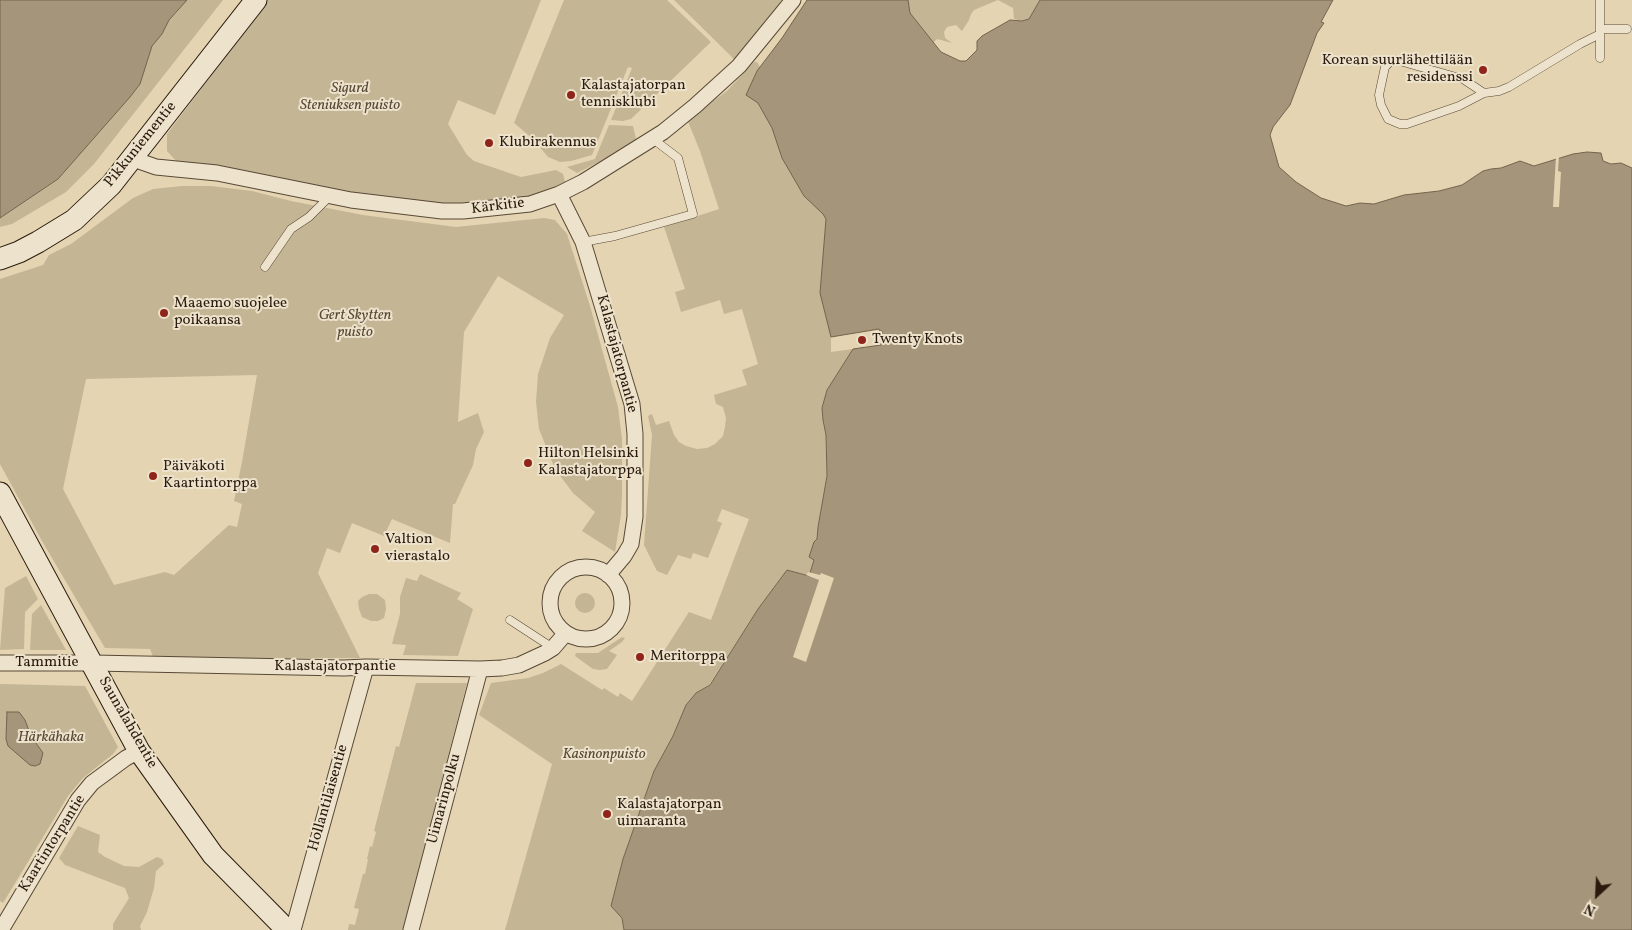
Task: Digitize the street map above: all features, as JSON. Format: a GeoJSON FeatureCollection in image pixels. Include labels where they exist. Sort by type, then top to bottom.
{"type":"FeatureCollection","features":[{"type":"Feature","properties":{"kind":"street","name":"Pikkuniementie"},"geometry":{"type":"LineString","coordinates":[[0,258],[19,252],[74,220],[111,185],[256,0]]}},
{"type":"Feature","properties":{"kind":"street","name":"Kärkitie"},"geometry":{"type":"LineString","coordinates":[[133,159],[156,167],[217,173],[351,200],[442,211],[463,211],[530,204],[559,194],[583,182],[653,139],[695,106],[738,66],[792,2]]}},
{"type":"Feature","properties":{"kind":"street","name":"Kalastajatorpantie"},"geometry":{"type":"LineString","coordinates":[[559,194],[583,242],[632,404],[635,434],[635,517],[630,544],[624,556],[608,575]]}},
{"type":"Feature","properties":{"kind":"street","name":"Saunalahdentie"},"geometry":{"type":"LineString","coordinates":[[0,493],[139,751],[213,856],[287,930]]}},
{"type":"Feature","properties":{"kind":"street"},"geometry":{"type":"LineString","coordinates":[[582,568],[599,570],[608,575],[618,588],[621,599],[621,608],[614,626],[597,638],[577,638],[566,634],[558,626],[550,609],[552,590],[558,580],[565,574],[582,568]]}},
{"type":"Feature","properties":{"kind":"street","name":"Kalastajatorpantie"},"geometry":{"type":"LineString","coordinates":[[93,663],[296,668],[480,669],[519,665],[552,648],[566,634]]}},
{"type":"Feature","properties":{"kind":"street","name":"Tammitie"},"geometry":{"type":"LineString","coordinates":[[0,664],[93,663]]}},
{"type":"Feature","properties":{"kind":"street","name":"Hollantilaisentie"},"geometry":{"type":"LineString","coordinates":[[292,930],[366,667]]}},
{"type":"Feature","properties":{"kind":"street","name":"Uimarinpolku"},"geometry":{"type":"LineString","coordinates":[[411,930],[480,669]]}},
{"type":"Feature","properties":{"kind":"street","name":"Kaartintorpantie"},"geometry":{"type":"LineString","coordinates":[[2,930],[78,800],[92,783],[126,758],[139,751]]}},
{"type":"Feature","properties":{"kind":"lane"},"geometry":{"type":"LineString","coordinates":[[1600,0],[1600,58]]}},
{"type":"Feature","properties":{"kind":"lane"},"geometry":{"type":"LineString","coordinates":[[1484,93],[1463,80],[1396,60],[1390,62],[1382,72],[1379,95],[1380,105],[1388,119],[1400,124],[1407,124],[1459,106],[1484,93],[1499,91],[1509,87],[1600,31],[1627,29]]}},
{"type":"Feature","properties":{"kind":"lane"},"geometry":{"type":"LineString","coordinates":[[583,242],[615,236],[693,214],[678,158],[653,139]]}},
{"type":"Feature","properties":{"kind":"lane"},"geometry":{"type":"LineString","coordinates":[[265,267],[291,229],[308,217],[330,196]]}},
{"type":"Feature","properties":{"kind":"lane"},"geometry":{"type":"LineString","coordinates":[[510,620],[552,648]]}},
{"type":"Feature","properties":{"kind":"green space"},"geometry":{"type":"Polygon","coordinates":[[[164,0],[223,0],[94,164],[66,192],[12,224],[0,227],[0,218],[58,179],[164,0]]]}},
{"type":"Feature","properties":{"kind":"green space","name":"Sigurd Steniuksen puisto"},"geometry":{"type":"Polygon","coordinates":[[[268,0],[541,0],[495,115],[458,100],[448,124],[467,155],[474,161],[521,177],[556,170],[563,174],[565,182],[535,196],[471,207],[354,198],[177,162],[167,151],[167,134],[268,0]]]}},
{"type":"Feature","properties":{"kind":"green space","name":"Kalastajatorpan tennisklubi"},"geometry":{"type":"Polygon","coordinates":[[[564,0],[667,0],[711,42],[631,119],[623,121],[611,120],[632,68],[628,67],[592,155],[560,162],[548,157],[533,139],[514,123],[564,0]]]}},
{"type":"Feature","properties":{"kind":"green space"},"geometry":{"type":"Polygon","coordinates":[[[674,0],[787,0],[739,64],[674,0]]]}},
{"type":"Feature","properties":{"kind":"green space","name":"Kasinonpuisto"},"geometry":{"type":"Polygon","coordinates":[[[807,0],[878,248],[880,331],[879,329],[831,337],[831,352],[853,349],[827,390],[822,408],[826,435],[827,476],[817,539],[809,558],[814,559],[809,576],[787,570],[758,609],[709,685],[696,693],[686,705],[673,736],[654,771],[623,859],[622,918],[624,930],[505,930],[552,764],[479,715],[491,683],[528,678],[561,664],[602,690],[604,688],[618,697],[620,693],[632,701],[689,612],[711,620],[749,519],[722,509],[717,521],[722,523],[708,558],[693,553],[691,559],[678,555],[667,575],[657,571],[644,545],[652,435],[648,416],[652,414],[656,425],[669,421],[674,435],[679,442],[686,446],[697,449],[707,448],[715,444],[723,436],[725,427],[726,418],[723,407],[716,404],[714,395],[747,385],[742,370],[758,364],[742,309],[724,314],[720,300],[681,312],[675,292],[685,289],[664,227],[719,209],[700,151],[687,119],[727,91],[754,62],[757,62],[760,67],[807,0]]]}},
{"type":"Feature","properties":{"kind":"green space"},"geometry":{"type":"Polygon","coordinates":[[[885,0],[998,0],[974,10],[962,31],[956,25],[947,27],[944,32],[945,38],[952,43],[937,39],[933,43],[941,53],[954,58],[953,73],[885,0]]]}},
{"type":"Feature","properties":{"kind":"green space"},"geometry":{"type":"Polygon","coordinates":[[[998,0],[1040,0],[1029,19],[1022,21],[1014,19],[1013,8],[998,0]]]}},
{"type":"Feature","properties":{"kind":"green space"},"geometry":{"type":"Polygon","coordinates":[[[609,125],[633,126],[637,143],[577,173],[567,167],[595,159],[609,125]]]}},
{"type":"Feature","properties":{"kind":"green space","name":"Gert Skytten puisto"},"geometry":{"type":"Polygon","coordinates":[[[211,186],[252,191],[291,201],[363,215],[456,227],[544,218],[555,220],[567,234],[590,306],[618,407],[622,439],[622,495],[615,552],[582,531],[595,512],[573,493],[555,469],[539,429],[536,402],[538,374],[550,338],[564,315],[498,276],[464,332],[458,422],[478,413],[484,432],[476,449],[473,465],[455,504],[453,504],[450,543],[392,519],[384,536],[352,523],[340,553],[327,548],[318,573],[360,658],[154,659],[150,649],[105,648],[42,541],[0,464],[0,279],[43,265],[49,255],[71,244],[133,198],[153,189],[211,186]],[[257,375],[86,379],[63,489],[114,585],[165,572],[174,575],[229,525],[237,527],[242,504],[234,501],[257,375]]]}},
{"type":"Feature","properties":{"kind":"green space"},"geometry":{"type":"Polygon","coordinates":[[[420,574],[461,593],[457,599],[473,609],[458,656],[403,655],[406,645],[392,644],[400,614],[400,597],[406,578],[417,581],[420,574]]]}},
{"type":"Feature","properties":{"kind":"green space"},"geometry":{"type":"Polygon","coordinates":[[[26,576],[38,599],[25,612],[24,649],[0,650],[5,588],[26,576]]]}},
{"type":"Feature","properties":{"kind":"green space"},"geometry":{"type":"Polygon","coordinates":[[[585,593],[592,596],[595,603],[592,610],[585,613],[578,610],[575,603],[578,596],[585,593]]]}},
{"type":"Feature","properties":{"kind":"green space"},"geometry":{"type":"Polygon","coordinates":[[[369,594],[377,594],[385,600],[384,618],[378,621],[371,621],[362,617],[359,609],[358,601],[369,594]]]}},
{"type":"Feature","properties":{"kind":"green space"},"geometry":{"type":"Polygon","coordinates":[[[41,605],[66,650],[30,650],[32,614],[41,605]]]}},
{"type":"Feature","properties":{"kind":"green space"},"geometry":{"type":"Polygon","coordinates":[[[622,637],[625,638],[622,642],[609,651],[617,655],[607,669],[593,669],[575,656],[576,653],[598,653],[622,637]]]}},
{"type":"Feature","properties":{"kind":"green space"},"geometry":{"type":"Polygon","coordinates":[[[416,683],[467,683],[403,930],[348,930],[349,924],[355,925],[359,909],[354,908],[363,874],[365,874],[370,846],[372,847],[376,832],[374,831],[396,746],[399,747],[416,683]]]}},
{"type":"Feature","properties":{"kind":"green space","name":"Härkähaka"},"geometry":{"type":"Polygon","coordinates":[[[0,684],[85,686],[118,747],[113,754],[83,778],[68,796],[3,903],[0,901],[0,684]]]}},
{"type":"Feature","properties":{"kind":"green space"},"geometry":{"type":"Polygon","coordinates":[[[78,826],[100,835],[98,852],[124,866],[139,867],[157,857],[162,859],[164,864],[156,871],[154,888],[147,912],[140,926],[141,930],[113,930],[113,924],[129,898],[125,888],[65,865],[59,858],[78,826]]]}},
{"type":"Feature","properties":{"kind":"shaded area"},"geometry":{"type":"Polygon","coordinates":[[[0,0],[187,0],[169,20],[162,34],[152,46],[140,84],[130,97],[58,179],[0,218],[0,0]]]}},
{"type":"Feature","properties":{"kind":"shaded area"},"geometry":{"type":"Polygon","coordinates":[[[807,0],[908,0],[910,13],[941,52],[960,61],[966,61],[977,50],[977,41],[982,36],[1010,20],[1022,21],[1029,19],[1040,0],[1333,0],[1321,22],[1324,23],[1317,33],[1290,105],[1273,127],[1270,135],[1279,167],[1296,182],[1321,198],[1346,206],[1360,203],[1374,204],[1404,195],[1439,191],[1462,185],[1483,171],[1501,168],[1520,161],[1534,166],[1573,154],[1587,152],[1601,153],[1603,161],[1611,164],[1621,163],[1632,168],[1632,930],[624,930],[622,918],[611,906],[623,859],[654,771],[673,736],[686,705],[696,693],[710,685],[758,609],[787,570],[809,576],[814,560],[809,557],[814,542],[817,539],[827,476],[826,435],[822,408],[827,390],[853,349],[881,345],[884,342],[882,331],[879,329],[831,337],[820,293],[826,219],[804,196],[782,158],[772,128],[758,103],[746,95],[757,71],[807,0]]]}},
{"type":"Feature","properties":{"kind":"shaded area"},"geometry":{"type":"Polygon","coordinates":[[[7,712],[19,712],[25,720],[31,736],[43,753],[40,764],[30,765],[8,746],[6,739],[7,712]]]}},
{"type":"Feature","properties":{"kind":"pier"},"geometry":{"type":"Polygon","coordinates":[[[1556,156],[1559,156],[1558,171],[1561,172],[1559,207],[1553,207],[1556,156]]]}},
{"type":"Feature","properties":{"kind":"pier"},"geometry":{"type":"Polygon","coordinates":[[[808,572],[820,575],[821,573],[834,578],[806,662],[793,657],[819,580],[806,575],[808,572]]]}},
{"type":"Feature","properties":{"kind":"place","name":"Korean suurlähettilään residenssi"},"geometry":{"type":"Point","coordinates":[1483,70]}},
{"type":"Feature","properties":{"kind":"place","name":"Kalastajatorpan tennisklubi"},"geometry":{"type":"Point","coordinates":[571,95]}},
{"type":"Feature","properties":{"kind":"place","name":"Klubirakennus"},"geometry":{"type":"Point","coordinates":[489,143]}},
{"type":"Feature","properties":{"kind":"place","name":"Maaemo suojelee poikaansa"},"geometry":{"type":"Point","coordinates":[164,313]}},
{"type":"Feature","properties":{"kind":"place","name":"Twenty Knots"},"geometry":{"type":"Point","coordinates":[862,340]}},
{"type":"Feature","properties":{"kind":"place","name":"Hilton Helsinki Kalastajatorppa"},"geometry":{"type":"Point","coordinates":[528,463]}},
{"type":"Feature","properties":{"kind":"place","name":"Päiväkoti Kaartintorppa"},"geometry":{"type":"Point","coordinates":[153,476]}},
{"type":"Feature","properties":{"kind":"place","name":"Valtion vierastalo"},"geometry":{"type":"Point","coordinates":[375,549]}},
{"type":"Feature","properties":{"kind":"place","name":"Meritorppa"},"geometry":{"type":"Point","coordinates":[640,657]}},
{"type":"Feature","properties":{"kind":"place","name":"Kalastajatorpan uimaranta"},"geometry":{"type":"Point","coordinates":[607,814]}}]}
